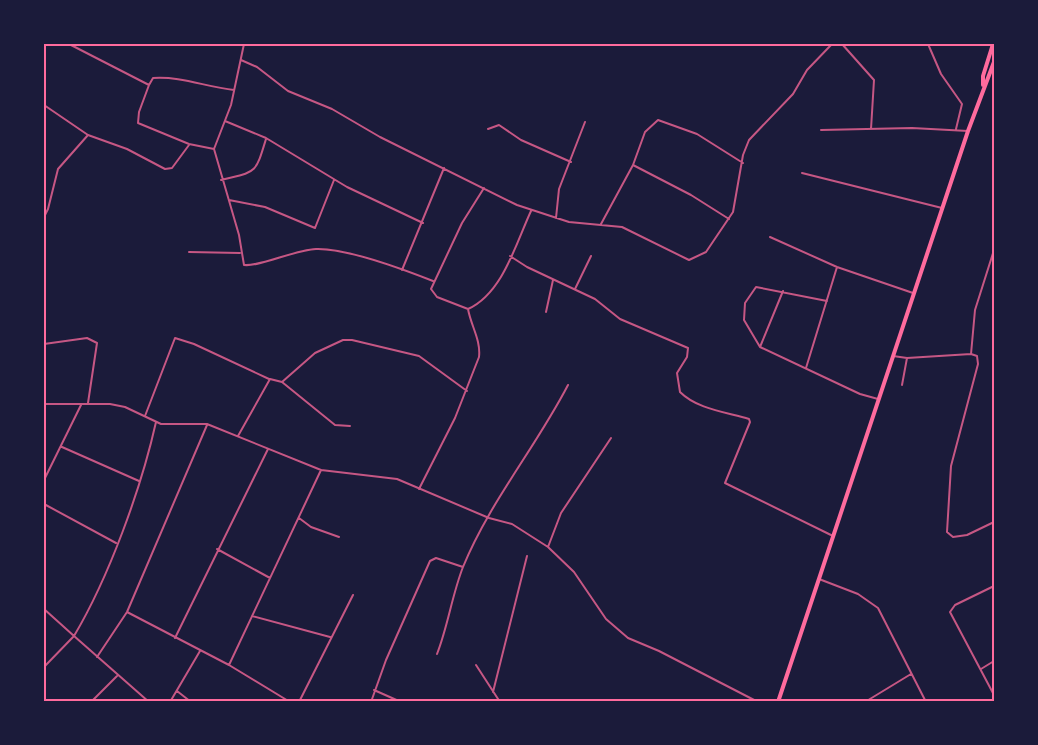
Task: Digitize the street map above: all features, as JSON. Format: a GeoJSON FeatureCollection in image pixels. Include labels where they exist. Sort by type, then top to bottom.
{"type":"FeatureCollection","features":[{"type":"Feature","properties":{"kind":"highway"},"geometry":{"type":"LineString","coordinates":[[983,85],[983,76],[993,44]]}},
{"type":"Feature","properties":{"kind":"highway"},"geometry":{"type":"LineString","coordinates":[[778,702],[983,85],[994,62]]}},
{"type":"Feature","properties":{"kind":"street"},"geometry":{"type":"LineString","coordinates":[[69,44],[149,85]]}},
{"type":"Feature","properties":{"kind":"street"},"geometry":{"type":"LineString","coordinates":[[244,44],[235,90],[214,149],[246,266],[287,253],[318,249],[402,270],[433,281]]}},
{"type":"Feature","properties":{"kind":"street"},"geometry":{"type":"LineString","coordinates":[[241,60],[257,67],[288,91],[332,109],[380,137],[531,211],[578,224],[622,227],[689,260],[706,252],[729,219],[738,196],[745,147],[753,135],[793,94],[810,65],[832,44]]}},
{"type":"Feature","properties":{"kind":"street"},"geometry":{"type":"LineString","coordinates":[[843,44],[874,80],[871,129]]}},
{"type":"Feature","properties":{"kind":"street"},"geometry":{"type":"LineString","coordinates":[[928,44],[941,74],[962,104],[955,130]]}},
{"type":"Feature","properties":{"kind":"street"},"geometry":{"type":"LineString","coordinates":[[214,149],[189,144],[138,123],[139,112],[153,78],[182,79],[216,88],[235,90]]}},
{"type":"Feature","properties":{"kind":"street"},"geometry":{"type":"LineString","coordinates":[[44,105],[88,135],[127,149],[165,169],[172,168],[189,144]]}},
{"type":"Feature","properties":{"kind":"street"},"geometry":{"type":"LineString","coordinates":[[601,225],[633,165],[645,132],[658,120],[697,134],[743,163]]}},
{"type":"Feature","properties":{"kind":"street"},"geometry":{"type":"LineString","coordinates":[[225,121],[266,138],[334,180],[423,223]]}},
{"type":"Feature","properties":{"kind":"street"},"geometry":{"type":"LineString","coordinates":[[556,218],[559,189],[585,122]]}},
{"type":"Feature","properties":{"kind":"street"},"geometry":{"type":"LineString","coordinates":[[488,129],[499,125],[521,140],[571,162]]}},
{"type":"Feature","properties":{"kind":"street"},"geometry":{"type":"LineString","coordinates":[[821,130],[968,131]]}},
{"type":"Feature","properties":{"kind":"street"},"geometry":{"type":"LineString","coordinates":[[44,217],[58,169],[88,135]]}},
{"type":"Feature","properties":{"kind":"street"},"geometry":{"type":"LineString","coordinates":[[221,180],[254,171],[259,164],[266,138]]}},
{"type":"Feature","properties":{"kind":"street"},"geometry":{"type":"LineString","coordinates":[[633,165],[682,190],[729,219]]}},
{"type":"Feature","properties":{"kind":"street"},"geometry":{"type":"LineString","coordinates":[[402,270],[444,168]]}},
{"type":"Feature","properties":{"kind":"street"},"geometry":{"type":"LineString","coordinates":[[802,172],[942,208]]}},
{"type":"Feature","properties":{"kind":"street"},"geometry":{"type":"LineString","coordinates":[[229,200],[265,207],[315,228],[334,180]]}},
{"type":"Feature","properties":{"kind":"street"},"geometry":{"type":"LineString","coordinates":[[468,309],[433,293],[433,281],[462,223],[484,188]]}},
{"type":"Feature","properties":{"kind":"street"},"geometry":{"type":"LineString","coordinates":[[468,309],[487,296],[510,256],[531,211]]}},
{"type":"Feature","properties":{"kind":"street"},"geometry":{"type":"LineString","coordinates":[[770,237],[837,267],[915,294]]}},
{"type":"Feature","properties":{"kind":"street"},"geometry":{"type":"LineString","coordinates":[[971,354],[975,310],[994,250]]}},
{"type":"Feature","properties":{"kind":"street"},"geometry":{"type":"LineString","coordinates":[[189,252],[241,253]]}},
{"type":"Feature","properties":{"kind":"street"},"geometry":{"type":"LineString","coordinates":[[510,256],[553,280],[595,299],[620,319],[688,348],[687,357],[677,372],[682,393],[698,406],[707,406],[749,419],[750,425],[724,481],[726,485],[833,536]]}},
{"type":"Feature","properties":{"kind":"street"},"geometry":{"type":"LineString","coordinates":[[575,289],[591,256]]}},
{"type":"Feature","properties":{"kind":"street"},"geometry":{"type":"LineString","coordinates":[[806,368],[837,267]]}},
{"type":"Feature","properties":{"kind":"street"},"geometry":{"type":"LineString","coordinates":[[546,312],[553,280]]}},
{"type":"Feature","properties":{"kind":"street"},"geometry":{"type":"LineString","coordinates":[[827,301],[756,287],[745,303],[744,320],[760,347],[860,394],[879,399]]}},
{"type":"Feature","properties":{"kind":"street"},"geometry":{"type":"LineString","coordinates":[[760,347],[783,291]]}},
{"type":"Feature","properties":{"kind":"street"},"geometry":{"type":"LineString","coordinates":[[419,489],[467,391],[480,348],[470,322],[468,309]]}},
{"type":"Feature","properties":{"kind":"street"},"geometry":{"type":"LineString","coordinates":[[44,344],[87,338],[97,343],[88,403]]}},
{"type":"Feature","properties":{"kind":"street"},"geometry":{"type":"LineString","coordinates":[[145,416],[175,338],[282,382],[335,425],[350,426]]}},
{"type":"Feature","properties":{"kind":"street"},"geometry":{"type":"LineString","coordinates":[[282,382],[315,353],[343,340],[352,340],[419,356],[467,391]]}},
{"type":"Feature","properties":{"kind":"street"},"geometry":{"type":"LineString","coordinates":[[893,356],[908,358],[971,354],[977,356],[978,364],[951,466],[946,532],[953,537],[967,535],[994,522]]}},
{"type":"Feature","properties":{"kind":"street"},"geometry":{"type":"LineString","coordinates":[[902,385],[908,358]]}},
{"type":"Feature","properties":{"kind":"street"},"geometry":{"type":"LineString","coordinates":[[238,436],[270,379]]}},
{"type":"Feature","properties":{"kind":"street"},"geometry":{"type":"LineString","coordinates":[[437,654],[463,567],[489,518],[544,430],[568,385]]}},
{"type":"Feature","properties":{"kind":"street"},"geometry":{"type":"LineString","coordinates":[[44,404],[88,403],[125,407],[156,422],[168,425],[207,424],[321,470],[397,479],[489,518],[512,525],[548,547],[574,572],[606,619],[628,638],[659,651],[758,702]]}},
{"type":"Feature","properties":{"kind":"street"},"geometry":{"type":"LineString","coordinates":[[44,480],[82,404]]}},
{"type":"Feature","properties":{"kind":"street"},"geometry":{"type":"LineString","coordinates":[[44,667],[74,636],[94,602],[139,481],[156,422]]}},
{"type":"Feature","properties":{"kind":"street"},"geometry":{"type":"LineString","coordinates":[[97,657],[127,612],[207,424]]}},
{"type":"Feature","properties":{"kind":"street"},"geometry":{"type":"LineString","coordinates":[[548,547],[561,513],[611,438]]}},
{"type":"Feature","properties":{"kind":"street"},"geometry":{"type":"LineString","coordinates":[[62,447],[88,461],[139,481]]}},
{"type":"Feature","properties":{"kind":"street"},"geometry":{"type":"LineString","coordinates":[[176,638],[217,549],[268,449]]}},
{"type":"Feature","properties":{"kind":"street"},"geometry":{"type":"LineString","coordinates":[[229,665],[321,470]]}},
{"type":"Feature","properties":{"kind":"street"},"geometry":{"type":"LineString","coordinates":[[44,504],[116,543]]}},
{"type":"Feature","properties":{"kind":"street"},"geometry":{"type":"LineString","coordinates":[[299,519],[311,527],[339,537]]}},
{"type":"Feature","properties":{"kind":"street"},"geometry":{"type":"LineString","coordinates":[[217,549],[270,578]]}},
{"type":"Feature","properties":{"kind":"street"},"geometry":{"type":"LineString","coordinates":[[494,692],[527,556]]}},
{"type":"Feature","properties":{"kind":"street"},"geometry":{"type":"LineString","coordinates":[[371,702],[430,561],[436,558],[463,567]]}},
{"type":"Feature","properties":{"kind":"street"},"geometry":{"type":"LineString","coordinates":[[819,579],[858,594],[878,608],[926,702]]}},
{"type":"Feature","properties":{"kind":"street"},"geometry":{"type":"LineString","coordinates":[[994,586],[955,605],[950,612],[994,695]]}},
{"type":"Feature","properties":{"kind":"street"},"geometry":{"type":"LineString","coordinates":[[299,702],[353,595]]}},
{"type":"Feature","properties":{"kind":"street"},"geometry":{"type":"LineString","coordinates":[[44,609],[149,702]]}},
{"type":"Feature","properties":{"kind":"street"},"geometry":{"type":"LineString","coordinates":[[127,612],[229,665],[290,702]]}},
{"type":"Feature","properties":{"kind":"street"},"geometry":{"type":"LineString","coordinates":[[252,616],[330,637]]}},
{"type":"Feature","properties":{"kind":"street"},"geometry":{"type":"LineString","coordinates":[[170,702],[200,651]]}},
{"type":"Feature","properties":{"kind":"street"},"geometry":{"type":"LineString","coordinates":[[981,669],[994,661]]}},
{"type":"Feature","properties":{"kind":"street"},"geometry":{"type":"LineString","coordinates":[[476,666],[500,702]]}},
{"type":"Feature","properties":{"kind":"street"},"geometry":{"type":"LineString","coordinates":[[865,702],[911,674]]}},
{"type":"Feature","properties":{"kind":"street"},"geometry":{"type":"LineString","coordinates":[[91,702],[117,676]]}},
{"type":"Feature","properties":{"kind":"street"},"geometry":{"type":"LineString","coordinates":[[375,690],[401,702]]}},
{"type":"Feature","properties":{"kind":"street"},"geometry":{"type":"LineString","coordinates":[[177,691],[191,702]]}}]}
